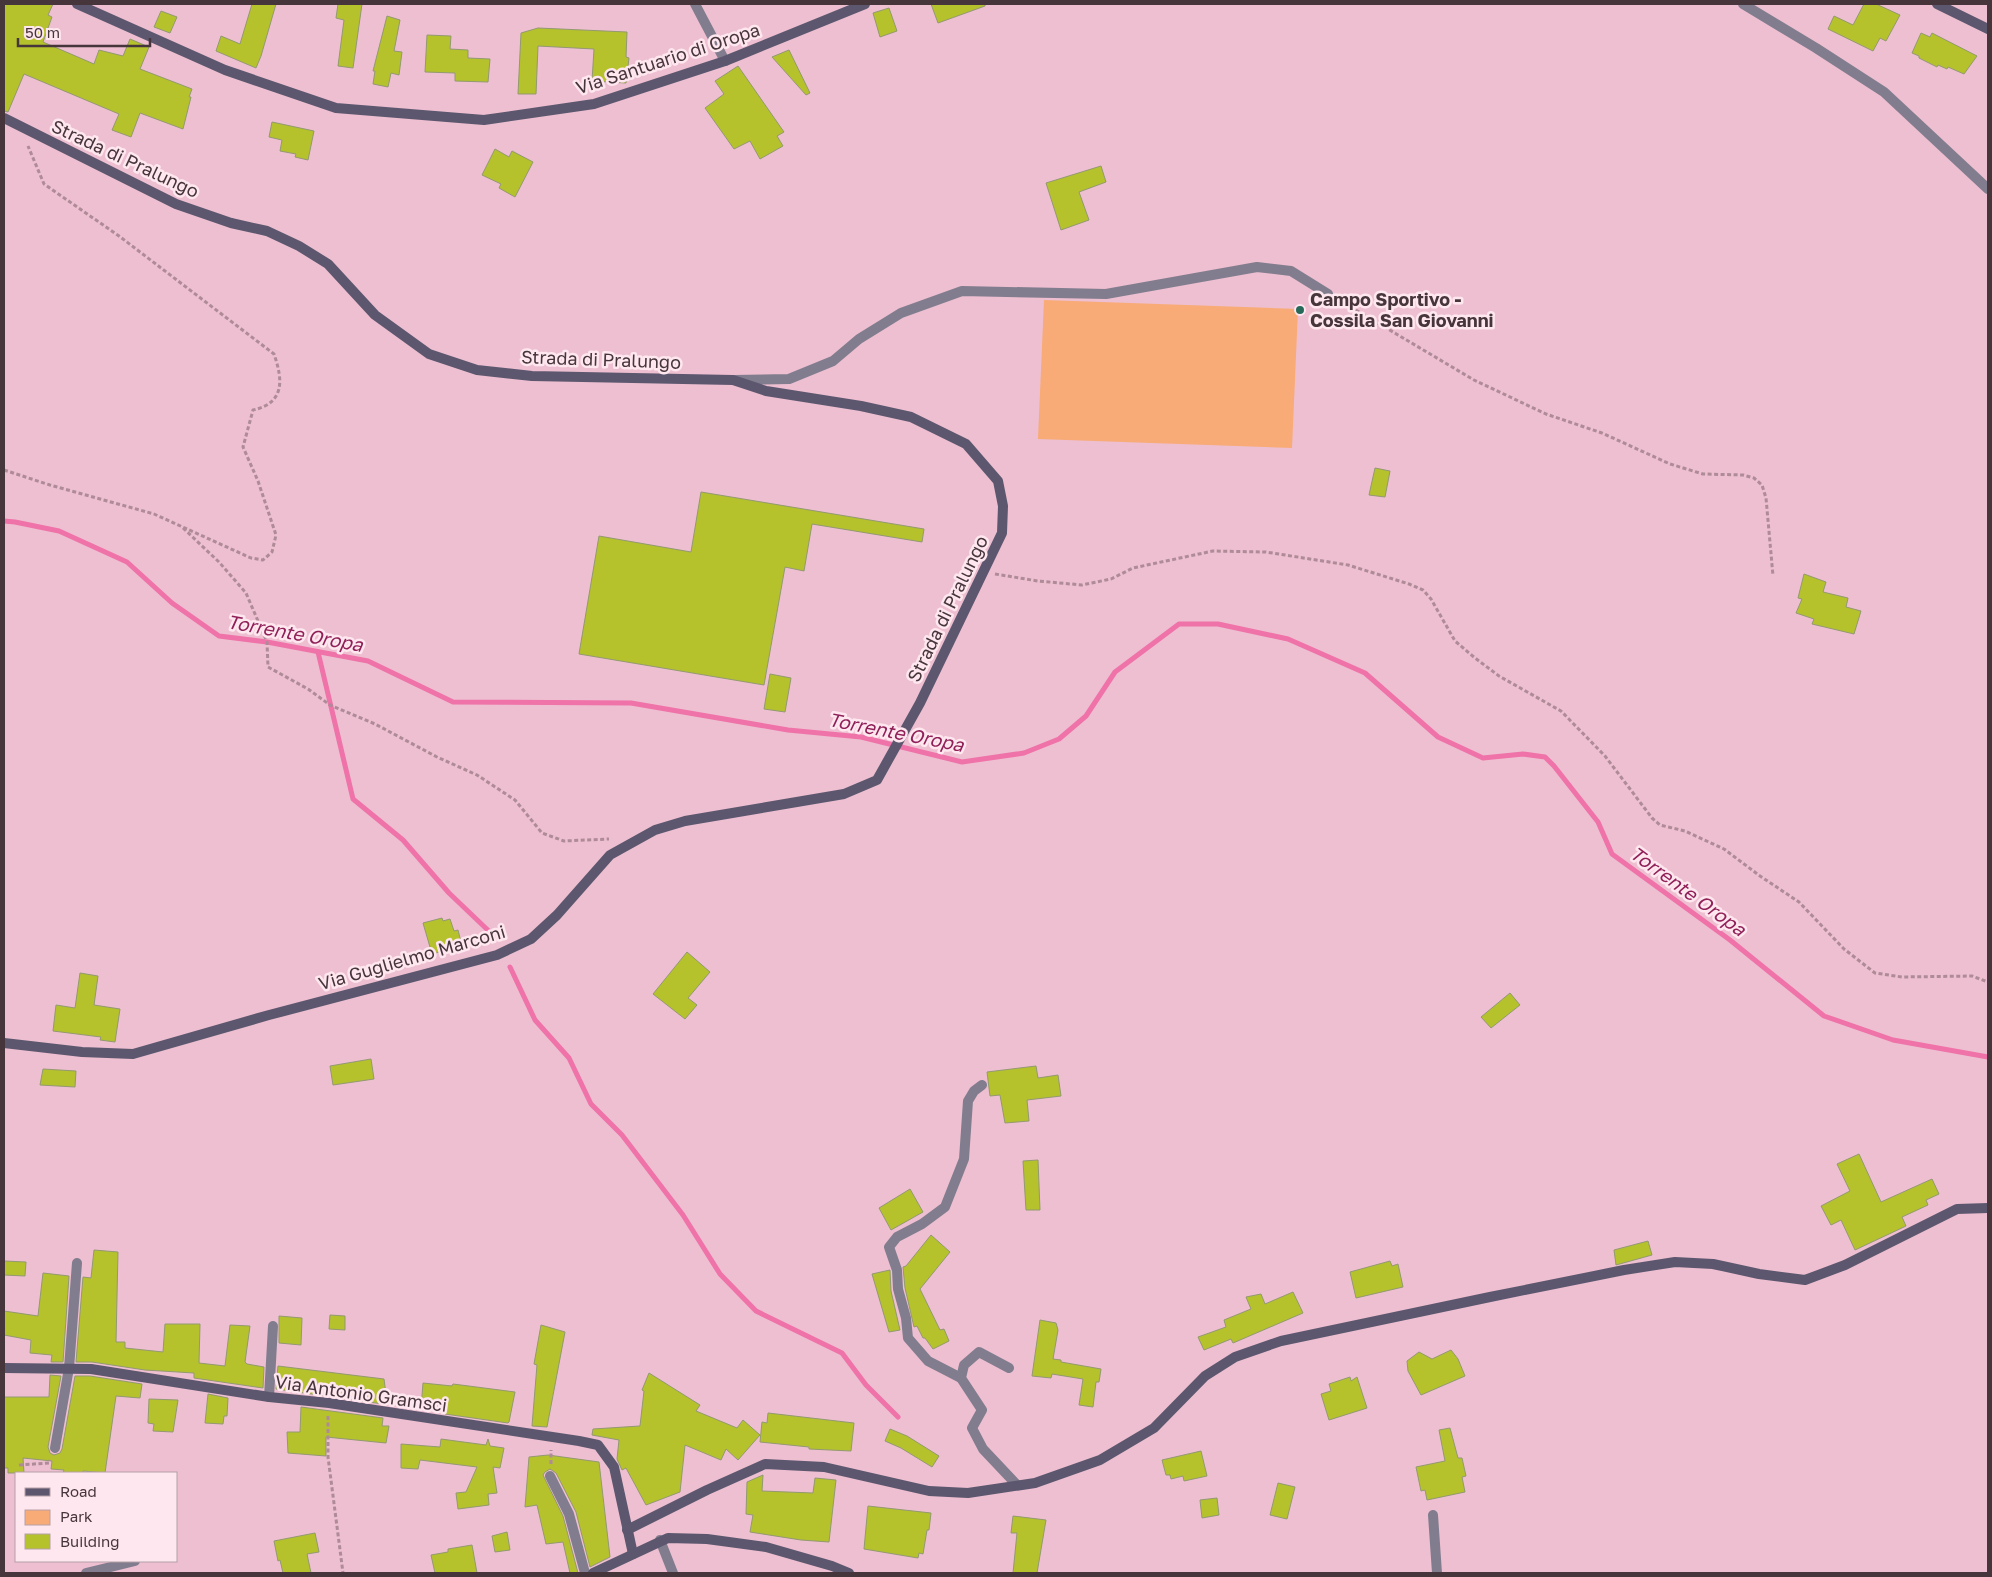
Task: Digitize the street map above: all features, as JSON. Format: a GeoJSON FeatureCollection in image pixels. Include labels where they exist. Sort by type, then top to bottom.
{"type":"FeatureCollection","features":[{"type":"Feature","properties":{"kind":"street","name":"Via Santuario di Oropa"},"geometry":{"type":"LineString","coordinates":[[77,4],[225,70],[336,108],[484,120],[594,104],[725,62],[865,4]]}},
{"type":"Feature","properties":{"kind":"street"},"geometry":{"type":"LineString","coordinates":[[695,4],[725,62]]}},
{"type":"Feature","properties":{"kind":"street"},"geometry":{"type":"LineString","coordinates":[[1743,4],[1884,92],[1988,189]]}},
{"type":"Feature","properties":{"kind":"street"},"geometry":{"type":"LineString","coordinates":[[1937,4],[1988,29]]}},
{"type":"Feature","properties":{"kind":"street","name":"Strada di Pralungo"},"geometry":{"type":"LineString","coordinates":[[4,118],[176,204],[231,223],[267,231],[299,246],[328,264],[375,315],[430,354],[477,370],[532,376],[733,380],[766,391],[861,406],[911,418],[966,444],[998,480],[1003,506],[1002,532],[920,704],[877,780]]}},
{"type":"Feature","properties":{"kind":"street"},"geometry":{"type":"LineString","coordinates":[[733,380],[789,379],[833,361],[859,339],[901,313],[962,291],[1106,294],[1257,267],[1291,271],[1328,294]]}},
{"type":"Feature","properties":{"kind":"street","name":"Via Guglielmo Marconi"},"geometry":{"type":"LineString","coordinates":[[4,1043],[82,1052],[133,1054],[497,955],[531,939],[557,915],[610,855],[655,830],[685,821],[844,794],[877,780]]}},
{"type":"Feature","properties":{"kind":"street"},"geometry":{"type":"LineString","coordinates":[[982,1085],[974,1091],[968,1101],[964,1159],[945,1207],[922,1224],[897,1237],[889,1247],[897,1270],[898,1289],[906,1318],[908,1338],[928,1361],[961,1378],[982,1410],[972,1428],[982,1449],[1017,1486]]}},
{"type":"Feature","properties":{"kind":"street"},"geometry":{"type":"LineString","coordinates":[[628,1530],[707,1490],[765,1464],[824,1467],[929,1491],[968,1493],[1035,1483],[1100,1460],[1154,1428],[1205,1376],[1235,1357],[1281,1341],[1509,1293],[1675,1262],[1712,1264],[1759,1274],[1805,1280],[1844,1265],[1957,1210],[1988,1208]]}},
{"type":"Feature","properties":{"kind":"street"},"geometry":{"type":"LineString","coordinates":[[55,1448],[69,1368],[77,1263]]}},
{"type":"Feature","properties":{"kind":"street"},"geometry":{"type":"LineString","coordinates":[[270,1398],[273,1326]]}},
{"type":"Feature","properties":{"kind":"street"},"geometry":{"type":"LineString","coordinates":[[961,1378],[964,1365],[979,1352],[1009,1368]]}},
{"type":"Feature","properties":{"kind":"street","name":"Via Antonio Gramsci"},"geometry":{"type":"LineString","coordinates":[[4,1368],[91,1369],[270,1398],[329,1403],[598,1445],[614,1467],[633,1554]]}},
{"type":"Feature","properties":{"kind":"street"},"geometry":{"type":"LineString","coordinates":[[550,1476],[570,1514],[585,1573]]}},
{"type":"Feature","properties":{"kind":"street"},"geometry":{"type":"LineString","coordinates":[[1433,1515],[1437,1573]]}},
{"type":"Feature","properties":{"kind":"street"},"geometry":{"type":"LineString","coordinates":[[593,1573],[616,1564],[660,1540],[668,1538],[706,1539],[766,1547],[832,1566],[849,1573]]}},
{"type":"Feature","properties":{"kind":"street"},"geometry":{"type":"LineString","coordinates":[[660,1540],[673,1573]]}},
{"type":"Feature","properties":{"kind":"street"},"geometry":{"type":"LineString","coordinates":[[86,1573],[131,1562]]}},
{"type":"Feature","properties":{"kind":"path"},"geometry":{"type":"LineString","coordinates":[[4,470],[154,514],[252,558],[263,560],[272,552],[276,535],[258,481],[243,447],[253,410],[265,407],[279,393],[281,373],[274,354],[119,236],[44,184],[20,127]]}},
{"type":"Feature","properties":{"kind":"path"},"geometry":{"type":"LineString","coordinates":[[1328,294],[1474,380],[1546,414],[1602,433],[1670,464],[1703,474],[1743,474],[1754,478],[1762,485],[1766,498],[1773,576]]}},
{"type":"Feature","properties":{"kind":"path"},"geometry":{"type":"LineString","coordinates":[[180,526],[219,562],[246,593],[267,642],[268,667],[330,705],[375,724],[437,757],[477,775],[515,800],[542,833],[564,841],[613,839]]}},
{"type":"Feature","properties":{"kind":"path"},"geometry":{"type":"LineString","coordinates":[[983,572],[1038,581],[1082,585],[1111,579],[1133,568],[1213,551],[1266,552],[1348,565],[1408,584],[1422,590],[1430,599],[1456,641],[1475,658],[1499,676],[1561,712],[1605,756],[1652,818],[1660,825],[1685,830],[1724,849],[1799,902],[1844,949],[1875,973],[1902,977],[1972,976],[1988,982]]}},
{"type":"Feature","properties":{"kind":"path"},"geometry":{"type":"LineString","coordinates":[[329,1403],[328,1457],[343,1573]]}},
{"type":"Feature","properties":{"kind":"path"},"geometry":{"type":"LineString","coordinates":[[550,1476],[551,1437]]}},
{"type":"Feature","properties":{"kind":"path"},"geometry":{"type":"LineString","coordinates":[[19,1465],[49,1463],[55,1448]]}},
{"type":"Feature","properties":{"kind":"green space"},"geometry":{"type":"Polygon","coordinates":[[[1044,300],[1298,309],[1292,448],[1038,439],[1044,300]]]}},
{"type":"Feature","properties":{"kind":"building"},"geometry":{"type":"Polygon","coordinates":[[[4,4],[53,4],[48,15],[52,17],[43,42],[94,64],[99,50],[123,56],[130,39],[149,47],[140,69],[192,89],[183,129],[140,113],[131,137],[112,130],[119,114],[24,74],[8,112],[4,111],[4,4]]]}},
{"type":"Feature","properties":{"kind":"building"},"geometry":{"type":"Polygon","coordinates":[[[252,4],[276,4],[256,68],[216,51],[221,36],[240,44],[252,4]]]}},
{"type":"Feature","properties":{"kind":"building"},"geometry":{"type":"Polygon","coordinates":[[[338,4],[362,4],[353,68],[338,66],[344,20],[336,18],[338,4]]]}},
{"type":"Feature","properties":{"kind":"building"},"geometry":{"type":"Polygon","coordinates":[[[931,4],[985,4],[985,6],[938,23],[931,4]]]}},
{"type":"Feature","properties":{"kind":"building"},"geometry":{"type":"Polygon","coordinates":[[[1864,4],[1876,4],[1900,15],[1886,41],[1880,38],[1873,51],[1828,29],[1834,16],[1853,25],[1864,4]]]}},
{"type":"Feature","properties":{"kind":"building"},"geometry":{"type":"Polygon","coordinates":[[[889,8],[897,31],[880,37],[873,13],[889,8]]]}},
{"type":"Feature","properties":{"kind":"building"},"geometry":{"type":"Polygon","coordinates":[[[161,11],[177,17],[170,33],[154,27],[161,11]]]}},
{"type":"Feature","properties":{"kind":"building"},"geometry":{"type":"Polygon","coordinates":[[[387,16],[400,20],[394,51],[402,52],[399,75],[391,73],[388,87],[373,84],[375,71],[373,71],[387,16]]]}},
{"type":"Feature","properties":{"kind":"building"},"geometry":{"type":"Polygon","coordinates":[[[538,28],[627,32],[626,57],[629,58],[626,83],[592,81],[594,49],[538,46],[536,94],[518,94],[521,33],[538,28]]]}},
{"type":"Feature","properties":{"kind":"building"},"geometry":{"type":"Polygon","coordinates":[[[1921,33],[1930,37],[1932,33],[1977,56],[1964,74],[1948,67],[1947,69],[1938,65],[1937,67],[1912,53],[1921,33]]]}},
{"type":"Feature","properties":{"kind":"building"},"geometry":{"type":"Polygon","coordinates":[[[427,35],[451,36],[450,49],[468,50],[468,58],[490,59],[488,82],[455,81],[455,73],[425,72],[427,35]]]}},
{"type":"Feature","properties":{"kind":"building"},"geometry":{"type":"Polygon","coordinates":[[[789,50],[810,93],[806,95],[772,57],[789,50]]]}},
{"type":"Feature","properties":{"kind":"building"},"geometry":{"type":"Polygon","coordinates":[[[738,66],[784,132],[777,136],[783,146],[760,159],[750,141],[734,149],[705,108],[724,94],[715,81],[738,66]]]}},
{"type":"Feature","properties":{"kind":"building"},"geometry":{"type":"Polygon","coordinates":[[[272,122],[314,131],[308,160],[295,157],[296,154],[280,151],[282,140],[269,137],[272,122]]]}},
{"type":"Feature","properties":{"kind":"building"},"geometry":{"type":"Polygon","coordinates":[[[495,149],[509,157],[512,151],[533,162],[515,197],[499,188],[501,184],[482,175],[495,149]]]}},
{"type":"Feature","properties":{"kind":"building"},"geometry":{"type":"Polygon","coordinates":[[[1101,166],[1106,182],[1079,192],[1089,220],[1061,230],[1046,183],[1101,166]]]}},
{"type":"Feature","properties":{"kind":"building"},"geometry":{"type":"Polygon","coordinates":[[[1375,468],[1390,471],[1385,497],[1369,495],[1375,468]]]}},
{"type":"Feature","properties":{"kind":"building"},"geometry":{"type":"Polygon","coordinates":[[[701,492],[924,529],[922,542],[812,524],[804,571],[785,567],[764,685],[579,654],[599,536],[691,552],[701,492]]]}},
{"type":"Feature","properties":{"kind":"building"},"geometry":{"type":"Polygon","coordinates":[[[1804,574],[1826,582],[1823,592],[1848,598],[1846,607],[1861,611],[1854,634],[1812,624],[1814,619],[1796,613],[1802,599],[1798,598],[1804,574]]]}},
{"type":"Feature","properties":{"kind":"building"},"geometry":{"type":"Polygon","coordinates":[[[770,674],[791,678],[785,712],[764,709],[770,674]]]}},
{"type":"Feature","properties":{"kind":"building"},"geometry":{"type":"Polygon","coordinates":[[[442,918],[443,921],[450,919],[454,931],[458,930],[462,946],[432,954],[423,923],[442,918]]]}},
{"type":"Feature","properties":{"kind":"building"},"geometry":{"type":"Polygon","coordinates":[[[687,952],[710,972],[688,998],[697,1005],[685,1019],[653,994],[687,952]]]}},
{"type":"Feature","properties":{"kind":"building"},"geometry":{"type":"Polygon","coordinates":[[[80,973],[98,976],[94,1005],[120,1009],[115,1042],[100,1040],[101,1037],[53,1031],[56,1005],[75,1008],[80,973]]]}},
{"type":"Feature","properties":{"kind":"building"},"geometry":{"type":"Polygon","coordinates":[[[1510,993],[1520,1005],[1491,1028],[1481,1017],[1510,993]]]}},
{"type":"Feature","properties":{"kind":"building"},"geometry":{"type":"Polygon","coordinates":[[[371,1059],[374,1079],[333,1085],[330,1066],[371,1059]]]}},
{"type":"Feature","properties":{"kind":"building"},"geometry":{"type":"Polygon","coordinates":[[[1036,1066],[1038,1078],[1058,1075],[1061,1096],[1027,1100],[1029,1121],[1005,1123],[1000,1095],[990,1096],[987,1072],[1036,1066]]]}},
{"type":"Feature","properties":{"kind":"building"},"geometry":{"type":"Polygon","coordinates":[[[43,1069],[76,1071],[75,1087],[40,1085],[43,1069]]]}},
{"type":"Feature","properties":{"kind":"building"},"geometry":{"type":"Polygon","coordinates":[[[1859,1154],[1881,1202],[1932,1179],[1939,1194],[1926,1200],[1928,1205],[1902,1217],[1906,1226],[1855,1250],[1841,1220],[1831,1225],[1821,1206],[1850,1191],[1837,1164],[1859,1154]]]}},
{"type":"Feature","properties":{"kind":"building"},"geometry":{"type":"Polygon","coordinates":[[[1038,1160],[1040,1210],[1026,1210],[1023,1161],[1038,1160]]]}},
{"type":"Feature","properties":{"kind":"building"},"geometry":{"type":"Polygon","coordinates":[[[910,1189],[923,1212],[891,1230],[879,1208],[910,1189]]]}},
{"type":"Feature","properties":{"kind":"building"},"geometry":{"type":"Polygon","coordinates":[[[931,1235],[950,1252],[920,1289],[940,1330],[944,1329],[949,1341],[933,1349],[923,1338],[917,1326],[914,1327],[905,1288],[903,1267],[906,1266],[931,1235]]]}},
{"type":"Feature","properties":{"kind":"building"},"geometry":{"type":"Polygon","coordinates":[[[1648,1241],[1652,1255],[1616,1265],[1614,1250],[1648,1241]]]}},
{"type":"Feature","properties":{"kind":"building"},"geometry":{"type":"Polygon","coordinates":[[[94,1250],[118,1252],[116,1342],[125,1342],[125,1348],[163,1352],[165,1324],[200,1324],[199,1363],[225,1366],[230,1325],[250,1326],[245,1362],[264,1367],[263,1388],[194,1378],[194,1373],[145,1370],[92,1362],[76,1362],[83,1277],[91,1278],[94,1250]]]}},
{"type":"Feature","properties":{"kind":"building"},"geometry":{"type":"Polygon","coordinates":[[[4,1261],[26,1262],[25,1276],[4,1275],[4,1261]]]}},
{"type":"Feature","properties":{"kind":"building"},"geometry":{"type":"Polygon","coordinates":[[[1390,1261],[1392,1266],[1398,1264],[1403,1287],[1356,1298],[1350,1272],[1390,1261]]]}},
{"type":"Feature","properties":{"kind":"building"},"geometry":{"type":"Polygon","coordinates":[[[890,1270],[891,1291],[900,1330],[889,1332],[872,1274],[890,1270]]]}},
{"type":"Feature","properties":{"kind":"building"},"geometry":{"type":"Polygon","coordinates":[[[43,1273],[69,1276],[63,1362],[51,1362],[52,1355],[30,1353],[31,1340],[4,1335],[4,1311],[38,1316],[43,1273]]]}},
{"type":"Feature","properties":{"kind":"building"},"geometry":{"type":"Polygon","coordinates":[[[1293,1292],[1303,1313],[1233,1343],[1231,1339],[1204,1350],[1198,1337],[1226,1327],[1224,1320],[1251,1309],[1246,1297],[1261,1294],[1265,1304],[1293,1292]]]}},
{"type":"Feature","properties":{"kind":"building"},"geometry":{"type":"Polygon","coordinates":[[[330,1315],[345,1316],[345,1330],[329,1329],[330,1315]]]}},
{"type":"Feature","properties":{"kind":"building"},"geometry":{"type":"Polygon","coordinates":[[[279,1316],[302,1318],[301,1345],[279,1343],[279,1316]]]}},
{"type":"Feature","properties":{"kind":"building"},"geometry":{"type":"Polygon","coordinates":[[[1040,1320],[1056,1323],[1058,1330],[1053,1359],[1101,1369],[1099,1382],[1096,1382],[1093,1407],[1079,1405],[1083,1379],[1052,1374],[1051,1378],[1032,1376],[1040,1320]]]}},
{"type":"Feature","properties":{"kind":"building"},"geometry":{"type":"Polygon","coordinates":[[[541,1325],[565,1332],[547,1427],[532,1426],[537,1365],[534,1364],[541,1325]]]}},
{"type":"Feature","properties":{"kind":"building"},"geometry":{"type":"Polygon","coordinates":[[[1451,1350],[1458,1359],[1465,1376],[1421,1395],[1408,1371],[1407,1361],[1419,1352],[1432,1359],[1451,1350]]]}},
{"type":"Feature","properties":{"kind":"building"},"geometry":{"type":"Polygon","coordinates":[[[278,1366],[384,1379],[386,1394],[384,1394],[383,1404],[276,1389],[278,1366]]]}},
{"type":"Feature","properties":{"kind":"building"},"geometry":{"type":"Polygon","coordinates":[[[649,1373],[700,1405],[696,1411],[737,1428],[743,1420],[760,1435],[738,1460],[726,1449],[721,1460],[685,1445],[680,1492],[646,1505],[626,1468],[622,1470],[617,1459],[619,1440],[592,1435],[593,1429],[640,1426],[644,1391],[642,1390],[649,1373]]]}},
{"type":"Feature","properties":{"kind":"building"},"geometry":{"type":"Polygon","coordinates":[[[50,1375],[61,1376],[48,1447],[50,1453],[54,1455],[60,1453],[62,1449],[75,1376],[90,1376],[142,1384],[140,1398],[116,1396],[105,1472],[63,1472],[64,1470],[51,1469],[52,1461],[23,1458],[24,1472],[8,1473],[8,1468],[4,1468],[4,1397],[49,1397],[50,1375]]]}},
{"type":"Feature","properties":{"kind":"building"},"geometry":{"type":"Polygon","coordinates":[[[1350,1377],[1351,1381],[1357,1377],[1367,1408],[1329,1420],[1321,1394],[1331,1391],[1329,1384],[1350,1377]]]}},
{"type":"Feature","properties":{"kind":"building"},"geometry":{"type":"Polygon","coordinates":[[[423,1383],[452,1386],[453,1384],[515,1392],[509,1422],[445,1414],[445,1412],[421,1408],[423,1383]]]}},
{"type":"Feature","properties":{"kind":"building"},"geometry":{"type":"Polygon","coordinates":[[[208,1394],[228,1398],[227,1416],[224,1416],[223,1424],[205,1423],[208,1394]]]}},
{"type":"Feature","properties":{"kind":"building"},"geometry":{"type":"Polygon","coordinates":[[[149,1399],[178,1400],[173,1432],[153,1431],[154,1424],[148,1423],[149,1399]]]}},
{"type":"Feature","properties":{"kind":"building"},"geometry":{"type":"Polygon","coordinates":[[[301,1407],[383,1418],[382,1426],[389,1426],[386,1443],[326,1437],[326,1456],[288,1453],[287,1432],[300,1432],[301,1407]]]}},
{"type":"Feature","properties":{"kind":"building"},"geometry":{"type":"Polygon","coordinates":[[[768,1413],[854,1423],[851,1451],[809,1449],[809,1447],[760,1442],[762,1422],[767,1423],[768,1413]]]}},
{"type":"Feature","properties":{"kind":"building"},"geometry":{"type":"Polygon","coordinates":[[[1450,1428],[1458,1458],[1462,1458],[1466,1476],[1462,1477],[1465,1492],[1427,1500],[1425,1490],[1421,1491],[1416,1467],[1445,1461],[1439,1430],[1450,1428]]]}},
{"type":"Feature","properties":{"kind":"building"},"geometry":{"type":"Polygon","coordinates":[[[890,1429],[907,1436],[939,1456],[932,1467],[901,1448],[885,1441],[890,1429]]]}},
{"type":"Feature","properties":{"kind":"building"},"geometry":{"type":"Polygon","coordinates":[[[441,1439],[486,1445],[488,1439],[490,1446],[504,1448],[500,1468],[493,1467],[497,1493],[488,1494],[489,1505],[458,1509],[456,1493],[466,1492],[477,1467],[420,1460],[418,1469],[401,1468],[401,1444],[440,1447],[441,1439]]]}},
{"type":"Feature","properties":{"kind":"building"},"geometry":{"type":"Polygon","coordinates":[[[1201,1451],[1207,1476],[1184,1481],[1183,1476],[1171,1479],[1170,1475],[1166,1475],[1162,1460],[1201,1451]]]}},
{"type":"Feature","properties":{"kind":"building"},"geometry":{"type":"Polygon","coordinates":[[[548,1455],[599,1462],[610,1557],[590,1567],[576,1512],[556,1473],[550,1469],[543,1475],[563,1516],[578,1573],[570,1573],[563,1542],[546,1544],[537,1505],[525,1507],[529,1457],[548,1455]]]}},
{"type":"Feature","properties":{"kind":"building"},"geometry":{"type":"Polygon","coordinates":[[[763,1475],[762,1491],[813,1493],[815,1478],[836,1480],[829,1542],[801,1540],[750,1532],[753,1515],[746,1514],[747,1482],[763,1475]]]}},
{"type":"Feature","properties":{"kind":"building"},"geometry":{"type":"Polygon","coordinates":[[[1278,1483],[1295,1487],[1287,1519],[1270,1515],[1278,1483]]]}},
{"type":"Feature","properties":{"kind":"building"},"geometry":{"type":"Polygon","coordinates":[[[1217,1498],[1219,1515],[1202,1518],[1200,1500],[1217,1498]]]}},
{"type":"Feature","properties":{"kind":"building"},"geometry":{"type":"Polygon","coordinates":[[[868,1506],[931,1513],[923,1554],[919,1553],[918,1558],[864,1549],[868,1506]]]}},
{"type":"Feature","properties":{"kind":"building"},"geometry":{"type":"Polygon","coordinates":[[[1013,1516],[1046,1520],[1037,1573],[1013,1573],[1017,1533],[1011,1533],[1013,1516]]]}},
{"type":"Feature","properties":{"kind":"building"},"geometry":{"type":"Polygon","coordinates":[[[507,1532],[510,1550],[495,1552],[492,1536],[507,1532]]]}},
{"type":"Feature","properties":{"kind":"building"},"geometry":{"type":"Polygon","coordinates":[[[315,1533],[319,1552],[307,1554],[311,1573],[283,1573],[280,1560],[278,1561],[274,1541],[315,1533]]]}},
{"type":"Feature","properties":{"kind":"building"},"geometry":{"type":"Polygon","coordinates":[[[472,1545],[477,1573],[435,1573],[431,1555],[448,1552],[448,1549],[472,1545]]]}},
{"type":"Feature","properties":{"kind":"waterway","name":"Torrente Oropa"},"geometry":{"type":"LineString","coordinates":[[4,521],[59,531],[127,562],[172,603],[219,636],[267,642],[368,661],[453,702],[631,703],[788,730],[861,737],[962,762],[1024,753],[1059,739],[1086,716],[1115,672],[1179,624],[1218,624],[1288,639],[1365,673],[1438,737],[1483,758],[1523,754],[1545,757],[1598,822],[1612,854],[1730,940],[1824,1016],[1893,1040],[1988,1057]]}},
{"type":"Feature","properties":{"kind":"waterway"},"geometry":{"type":"LineString","coordinates":[[318,652],[353,799],[403,840],[449,893],[494,936]]}},
{"type":"Feature","properties":{"kind":"waterway"},"geometry":{"type":"LineString","coordinates":[[510,967],[535,1020],[569,1058],[591,1104],[622,1135],[683,1215],[720,1274],[756,1311],[842,1353],[866,1385],[898,1417]]}},
{"type":"Feature","properties":{"kind":"place","name":"Campo Sportivo - Cossila San Giovanni"},"geometry":{"type":"Point","coordinates":[1300,310]}}]}
